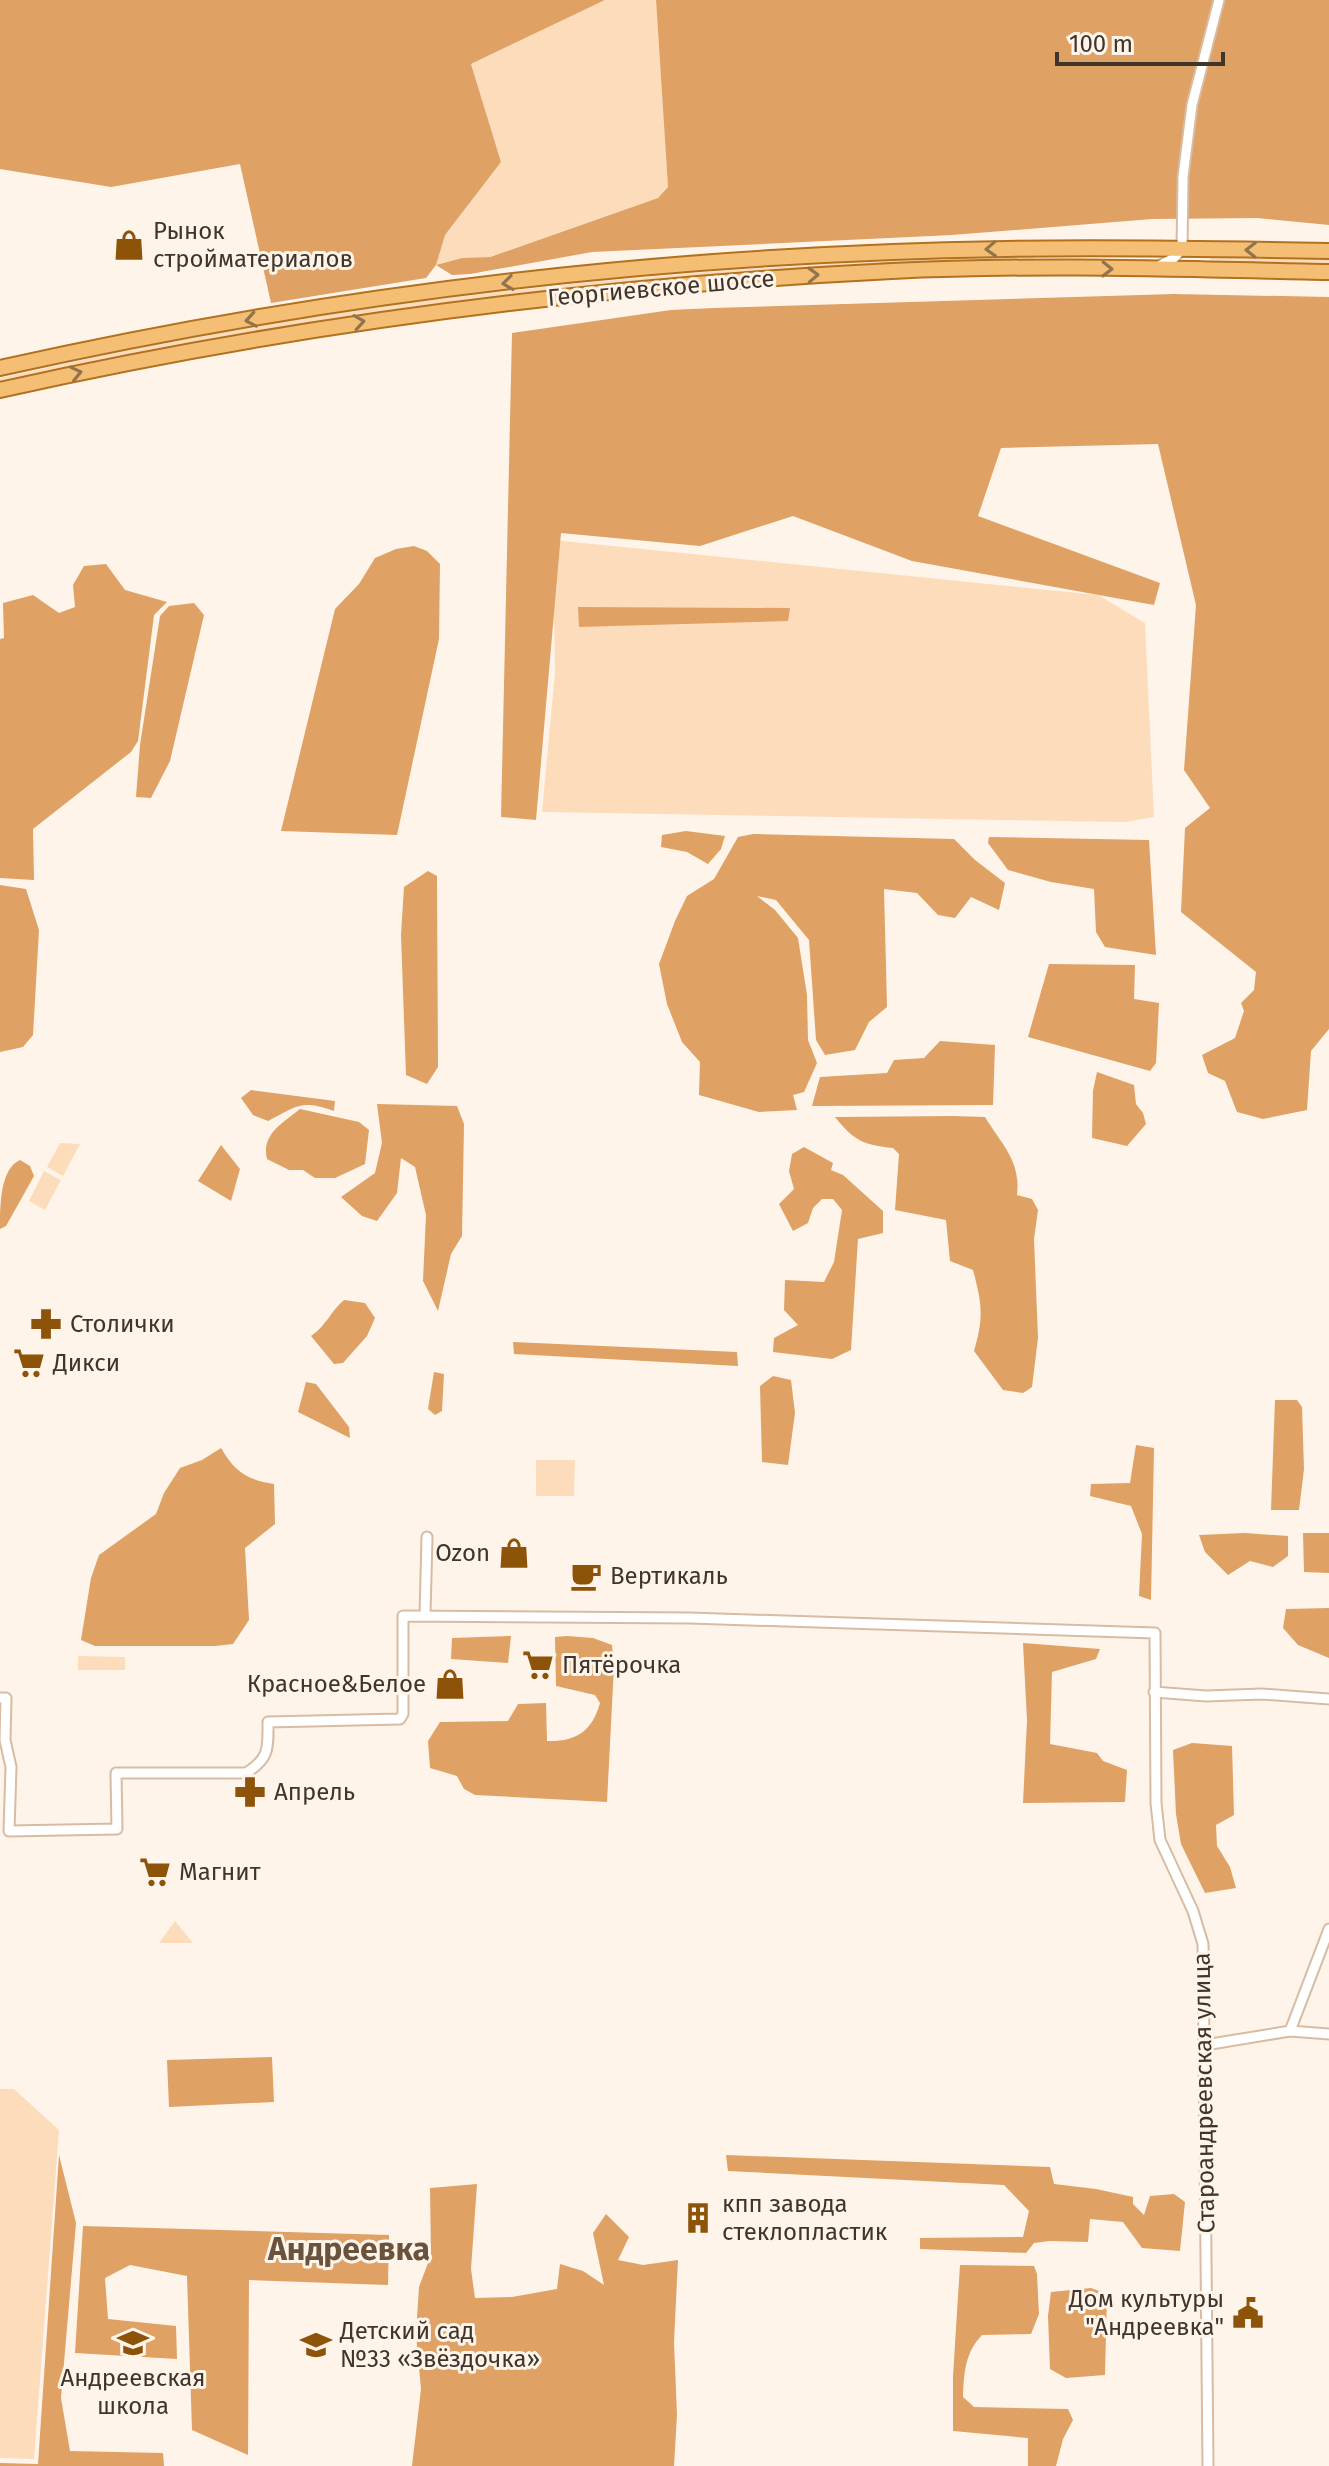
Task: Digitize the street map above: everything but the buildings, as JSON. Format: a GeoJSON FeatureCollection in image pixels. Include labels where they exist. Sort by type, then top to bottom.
{"type":"FeatureCollection","features":[{"type":"Feature","properties":{"kind":"main road","name":"Георгиевское шоссе"},"geometry":{"type":"LineString","coordinates":[[0,368],[96,347],[323,307],[554,277],[924,251],[1329,251]]}},
{"type":"Feature","properties":{"kind":"main road","name":"Георгиевское шоссе"},"geometry":{"type":"LineString","coordinates":[[0,390],[104,367],[299,332],[595,293],[779,277],[893,271],[1152,269],[1329,272]]}},
{"type":"Feature","properties":{"kind":"street"},"geometry":{"type":"LineString","coordinates":[[1152,269],[1174,258],[1182,249],[1183,177],[1192,105],[1219,0]]}},
{"type":"Feature","properties":{"kind":"street"},"geometry":{"type":"LineString","coordinates":[[3,1698],[2,1740],[11,1767],[9,1831],[117,1829],[116,1773],[246,1773],[258,1765],[268,1752],[268,1722],[392,1722],[400,1719],[403,1714],[403,1616],[425,1615],[427,1537]]}},
{"type":"Feature","properties":{"kind":"street","name":"Староандреевская улица"},"geometry":{"type":"LineString","coordinates":[[425,1615],[690,1618],[1155,1633],[1156,1803],[1160,1840],[1193,1911],[1203,1944],[1208,2466]]}},
{"type":"Feature","properties":{"kind":"street"},"geometry":{"type":"LineString","coordinates":[[1154,1692],[1329,1699]]}},
{"type":"Feature","properties":{"kind":"street"},"geometry":{"type":"LineString","coordinates":[[1290,2031],[1329,1929]]}},
{"type":"Feature","properties":{"kind":"street"},"geometry":{"type":"LineString","coordinates":[[1205,2045],[1290,2031],[1329,2034]]}},
{"type":"Feature","properties":{"kind":"shaded area"},"geometry":{"type":"Polygon","coordinates":[[[0,0],[605,0],[471,64],[501,162],[445,235],[436,265],[426,278],[271,303],[240,164],[111,187],[0,169],[0,0]]]}},
{"type":"Feature","properties":{"kind":"shaded area"},"geometry":{"type":"Polygon","coordinates":[[[605,0],[656,0],[668,187],[658,198],[489,257],[462,258],[435,265],[445,235],[501,162],[471,64],[605,0]]]}},
{"type":"Feature","properties":{"kind":"shaded area"},"geometry":{"type":"Polygon","coordinates":[[[656,0],[1329,0],[1329,225],[1257,218],[1152,219],[952,235],[592,252],[470,274],[452,275],[436,265],[462,258],[490,257],[658,198],[668,187],[656,0]]]}},
{"type":"Feature","properties":{"kind":"shaded area"},"geometry":{"type":"Polygon","coordinates":[[[1033,257],[1034,261],[680,279],[491,297],[280,328],[0,383],[0,378],[205,335],[462,296],[747,269],[1033,257]]]}},
{"type":"Feature","properties":{"kind":"shaded area"},"geometry":{"type":"Polygon","coordinates":[[[1210,258],[1329,260],[1329,265],[1210,263],[1210,258]]]}},
{"type":"Feature","properties":{"kind":"shaded area"},"geometry":{"type":"Polygon","coordinates":[[[1174,294],[1329,297],[1329,1029],[1311,1051],[1307,1110],[1263,1119],[1237,1112],[1225,1081],[1208,1073],[1202,1055],[1235,1038],[1244,1011],[1241,1003],[1254,990],[1256,972],[1181,912],[1185,828],[1210,808],[1184,770],[1196,605],[1158,444],[1001,448],[978,516],[1160,583],[1154,605],[912,561],[793,516],[700,546],[561,533],[536,820],[501,817],[512,333],[671,310],[1174,294]]]}},
{"type":"Feature","properties":{"kind":"shaded area"},"geometry":{"type":"Polygon","coordinates":[[[553,540],[1098,595],[1145,623],[1154,817],[1125,822],[542,812],[555,672],[553,540]]]}},
{"type":"Feature","properties":{"kind":"shaded area"},"geometry":{"type":"Polygon","coordinates":[[[414,546],[427,551],[440,564],[439,639],[397,835],[281,831],[335,609],[359,584],[375,558],[396,549],[414,546]]]}},
{"type":"Feature","properties":{"kind":"shaded area"},"geometry":{"type":"Polygon","coordinates":[[[106,564],[125,590],[167,602],[154,615],[138,741],[131,752],[33,829],[34,880],[0,878],[0,639],[4,638],[3,603],[33,595],[59,613],[75,607],[73,585],[84,566],[106,564]]]}},
{"type":"Feature","properties":{"kind":"shaded area"},"geometry":{"type":"Polygon","coordinates":[[[194,603],[204,615],[170,761],[151,798],[136,797],[140,745],[160,616],[169,606],[194,603]]]}},
{"type":"Feature","properties":{"kind":"shaded area"},"geometry":{"type":"Polygon","coordinates":[[[578,607],[790,608],[788,621],[579,627],[578,607]]]}},
{"type":"Feature","properties":{"kind":"shaded area"},"geometry":{"type":"Polygon","coordinates":[[[686,831],[725,836],[721,849],[708,864],[687,852],[661,847],[662,835],[686,831]]]}},
{"type":"Feature","properties":{"kind":"shaded area"},"geometry":{"type":"Polygon","coordinates":[[[753,834],[954,839],[1005,883],[999,910],[971,897],[955,918],[938,915],[917,893],[884,889],[887,1007],[869,1022],[855,1050],[825,1055],[816,1040],[809,940],[776,900],[757,896],[775,910],[798,938],[807,995],[808,1040],[817,1063],[804,1092],[793,1095],[797,1110],[759,1112],[699,1095],[700,1062],[682,1042],[667,1004],[659,964],[687,896],[714,879],[738,837],[753,834]]]}},
{"type":"Feature","properties":{"kind":"shaded area"},"geometry":{"type":"Polygon","coordinates":[[[989,837],[1149,840],[1156,955],[1105,947],[1096,932],[1094,889],[1051,882],[1008,870],[988,843],[989,837]]]}},
{"type":"Feature","properties":{"kind":"shaded area"},"geometry":{"type":"Polygon","coordinates":[[[428,871],[437,876],[438,1067],[427,1084],[406,1075],[401,935],[404,887],[428,871]]]}},
{"type":"Feature","properties":{"kind":"shaded area"},"geometry":{"type":"Polygon","coordinates":[[[0,885],[26,889],[39,930],[33,1035],[23,1047],[0,1052],[0,885]]]}},
{"type":"Feature","properties":{"kind":"shaded area"},"geometry":{"type":"Polygon","coordinates":[[[1049,964],[1135,965],[1134,999],[1159,1003],[1156,1063],[1150,1071],[1028,1037],[1049,964]]]}},
{"type":"Feature","properties":{"kind":"shaded area"},"geometry":{"type":"Polygon","coordinates":[[[940,1041],[995,1045],[993,1105],[812,1106],[820,1077],[887,1073],[894,1060],[924,1058],[940,1041]]]}},
{"type":"Feature","properties":{"kind":"shaded area"},"geometry":{"type":"Polygon","coordinates":[[[1097,1072],[1134,1085],[1136,1104],[1146,1124],[1127,1146],[1092,1138],[1093,1091],[1097,1072]]]}},
{"type":"Feature","properties":{"kind":"shaded area"},"geometry":{"type":"Polygon","coordinates":[[[251,1090],[335,1101],[334,1111],[306,1105],[268,1121],[253,1115],[241,1098],[251,1090]]]}},
{"type":"Feature","properties":{"kind":"shaded area"},"geometry":{"type":"Polygon","coordinates":[[[377,1104],[457,1106],[464,1124],[462,1236],[451,1254],[438,1311],[423,1281],[426,1215],[415,1167],[401,1158],[397,1193],[377,1221],[362,1216],[341,1197],[375,1173],[382,1143],[377,1104]]]}},
{"type":"Feature","properties":{"kind":"shaded area"},"geometry":{"type":"Polygon","coordinates":[[[300,1109],[359,1122],[369,1130],[365,1164],[335,1178],[315,1178],[303,1170],[289,1170],[267,1159],[270,1136],[300,1109]]]}},
{"type":"Feature","properties":{"kind":"shaded area"},"geometry":{"type":"Polygon","coordinates":[[[835,1117],[985,1117],[1013,1163],[1017,1195],[1032,1199],[1038,1210],[1034,1239],[1038,1338],[1032,1387],[1023,1393],[1003,1390],[974,1351],[981,1310],[978,1292],[973,1270],[950,1261],[946,1220],[895,1210],[899,1154],[893,1148],[860,1140],[835,1117]]]}},
{"type":"Feature","properties":{"kind":"shaded area"},"geometry":{"type":"Polygon","coordinates":[[[60,1143],[80,1144],[63,1176],[47,1167],[60,1143]]]}},
{"type":"Feature","properties":{"kind":"shaded area"},"geometry":{"type":"Polygon","coordinates":[[[221,1145],[240,1169],[231,1201],[198,1181],[221,1145]]]}},
{"type":"Feature","properties":{"kind":"shaded area"},"geometry":{"type":"Polygon","coordinates":[[[804,1147],[833,1163],[831,1170],[843,1175],[883,1211],[883,1233],[858,1239],[851,1350],[832,1359],[773,1352],[774,1338],[798,1325],[784,1310],[785,1280],[824,1282],[834,1262],[842,1210],[833,1199],[822,1199],[813,1208],[808,1223],[793,1231],[779,1204],[794,1189],[789,1171],[792,1154],[804,1147]]]}},
{"type":"Feature","properties":{"kind":"shaded area"},"geometry":{"type":"Polygon","coordinates":[[[20,1160],[30,1166],[34,1176],[6,1226],[0,1229],[5,1180],[8,1171],[20,1160]]]}},
{"type":"Feature","properties":{"kind":"shaded area"},"geometry":{"type":"Polygon","coordinates":[[[44,1171],[61,1180],[45,1210],[29,1201],[44,1171]]]}},
{"type":"Feature","properties":{"kind":"shaded area"},"geometry":{"type":"Polygon","coordinates":[[[344,1300],[365,1303],[375,1318],[367,1336],[343,1363],[334,1364],[311,1336],[344,1300]]]}},
{"type":"Feature","properties":{"kind":"shaded area"},"geometry":{"type":"Polygon","coordinates":[[[513,1342],[737,1352],[738,1366],[514,1354],[513,1342]]]}},
{"type":"Feature","properties":{"kind":"shaded area"},"geometry":{"type":"Polygon","coordinates":[[[434,1372],[444,1374],[442,1411],[435,1415],[428,1409],[434,1372]]]}},
{"type":"Feature","properties":{"kind":"shaded area"},"geometry":{"type":"Polygon","coordinates":[[[773,1376],[791,1380],[795,1413],[788,1465],[762,1462],[760,1386],[773,1376]]]}},
{"type":"Feature","properties":{"kind":"shaded area"},"geometry":{"type":"Polygon","coordinates":[[[306,1382],[316,1384],[349,1427],[350,1438],[298,1412],[306,1382]]]}},
{"type":"Feature","properties":{"kind":"shaded area"},"geometry":{"type":"Polygon","coordinates":[[[1275,1400],[1297,1400],[1302,1407],[1304,1469],[1299,1510],[1271,1510],[1275,1400]]]}},
{"type":"Feature","properties":{"kind":"shaded area"},"geometry":{"type":"Polygon","coordinates":[[[1136,1445],[1154,1448],[1151,1600],[1139,1596],[1142,1534],[1131,1506],[1090,1496],[1091,1484],[1130,1483],[1136,1445]]]}},
{"type":"Feature","properties":{"kind":"shaded area"},"geometry":{"type":"Polygon","coordinates":[[[221,1448],[243,1474],[274,1484],[275,1524],[245,1548],[249,1620],[233,1644],[95,1646],[81,1640],[91,1578],[99,1555],[156,1514],[164,1493],[180,1468],[202,1460],[221,1448]]]}},
{"type":"Feature","properties":{"kind":"shaded area"},"geometry":{"type":"Polygon","coordinates":[[[536,1460],[575,1460],[574,1496],[536,1496],[536,1460]]]}},
{"type":"Feature","properties":{"kind":"shaded area"},"geometry":{"type":"Polygon","coordinates":[[[1245,1533],[1288,1536],[1288,1556],[1273,1567],[1250,1561],[1228,1575],[1205,1552],[1199,1535],[1245,1533]]]}},
{"type":"Feature","properties":{"kind":"shaded area"},"geometry":{"type":"Polygon","coordinates":[[[1303,1533],[1329,1533],[1329,1573],[1304,1572],[1303,1533]]]}},
{"type":"Feature","properties":{"kind":"shaded area"},"geometry":{"type":"Polygon","coordinates":[[[1329,1608],[1329,1658],[1298,1645],[1283,1628],[1286,1609],[1329,1608]]]}},
{"type":"Feature","properties":{"kind":"shaded area"},"geometry":{"type":"Polygon","coordinates":[[[511,1636],[508,1663],[451,1659],[452,1638],[511,1636]]]}},
{"type":"Feature","properties":{"kind":"shaded area"},"geometry":{"type":"Polygon","coordinates":[[[555,1637],[593,1638],[612,1645],[614,1666],[607,1802],[475,1795],[464,1789],[457,1776],[430,1768],[428,1741],[440,1722],[508,1721],[518,1704],[546,1703],[547,1741],[566,1740],[587,1728],[600,1703],[595,1695],[556,1686],[555,1637]]]}},
{"type":"Feature","properties":{"kind":"shaded area"},"geometry":{"type":"Polygon","coordinates":[[[1023,1643],[1100,1649],[1096,1659],[1052,1672],[1050,1744],[1097,1753],[1103,1761],[1127,1770],[1125,1802],[1023,1803],[1027,1720],[1023,1643]]]}},
{"type":"Feature","properties":{"kind":"shaded area"},"geometry":{"type":"Polygon","coordinates":[[[78,1656],[125,1657],[125,1670],[78,1670],[78,1656]]]}},
{"type":"Feature","properties":{"kind":"shaded area"},"geometry":{"type":"Polygon","coordinates":[[[1192,1743],[1232,1746],[1234,1815],[1216,1825],[1217,1846],[1230,1867],[1236,1888],[1205,1893],[1181,1844],[1176,1814],[1173,1750],[1192,1743]]]}},
{"type":"Feature","properties":{"kind":"shaded area"},"geometry":{"type":"Polygon","coordinates":[[[175,1921],[193,1943],[159,1943],[175,1921]]]}},
{"type":"Feature","properties":{"kind":"shaded area"},"geometry":{"type":"Polygon","coordinates":[[[272,2057],[274,2102],[169,2107],[167,2060],[272,2057]]]}},
{"type":"Feature","properties":{"kind":"shaded area"},"geometry":{"type":"Polygon","coordinates":[[[0,2089],[14,2089],[59,2130],[34,2459],[0,2458],[0,2089]]]}},
{"type":"Feature","properties":{"kind":"shaded area"},"geometry":{"type":"Polygon","coordinates":[[[59,2155],[76,2223],[61,2398],[70,2451],[163,2453],[164,2466],[0,2466],[0,2463],[38,2464],[59,2155]]]}},
{"type":"Feature","properties":{"kind":"shaded area"},"geometry":{"type":"Polygon","coordinates":[[[726,2155],[1050,2167],[1054,2184],[1133,2197],[1133,2204],[1144,2215],[1150,2196],[1174,2194],[1185,2202],[1180,2251],[1142,2248],[1123,2222],[1090,2219],[1088,2242],[1034,2243],[1026,2253],[920,2249],[920,2238],[1023,2237],[1029,2211],[1004,2185],[728,2171],[726,2155]]]}},
{"type":"Feature","properties":{"kind":"shaded area"},"geometry":{"type":"Polygon","coordinates":[[[477,2184],[471,2269],[475,2298],[512,2297],[557,2289],[560,2264],[583,2271],[604,2285],[593,2233],[606,2214],[629,2237],[618,2260],[643,2265],[678,2260],[674,2342],[677,2415],[674,2466],[412,2466],[421,2389],[416,2334],[419,2287],[431,2255],[430,2188],[477,2184]]]}},
{"type":"Feature","properties":{"kind":"shaded area"},"geometry":{"type":"Polygon","coordinates":[[[83,2226],[389,2235],[388,2285],[249,2280],[248,2455],[192,2430],[187,2276],[130,2265],[105,2278],[108,2319],[176,2326],[177,2359],[75,2353],[83,2226]]]}},
{"type":"Feature","properties":{"kind":"shaded area"},"geometry":{"type":"Polygon","coordinates":[[[960,2265],[1034,2266],[1039,2314],[1031,2334],[982,2335],[966,2363],[963,2397],[974,2407],[1068,2409],[1073,2420],[1063,2439],[1056,2466],[1028,2466],[1028,2438],[953,2431],[960,2265]]]}},
{"type":"Feature","properties":{"kind":"shaded area"},"geometry":{"type":"Polygon","coordinates":[[[1091,2288],[1107,2294],[1105,2375],[1066,2378],[1050,2369],[1048,2316],[1051,2292],[1091,2288]]]}},
{"type":"Feature","properties":{"kind":"place","name":"Рынок стройматериалов"},"geometry":{"type":"Point","coordinates":[129,245]}},
{"type":"Feature","properties":{"kind":"place","name":"Столички"},"geometry":{"type":"Point","coordinates":[46,1324]}},
{"type":"Feature","properties":{"kind":"place","name":"Дикси"},"geometry":{"type":"Point","coordinates":[29,1363]}},
{"type":"Feature","properties":{"kind":"place","name":"Ozon"},"geometry":{"type":"Point","coordinates":[514,1553]}},
{"type":"Feature","properties":{"kind":"place","name":"Вертикаль"},"geometry":{"type":"Point","coordinates":[586,1576]}},
{"type":"Feature","properties":{"kind":"place","name":"Пятёрочка"},"geometry":{"type":"Point","coordinates":[538,1665]}},
{"type":"Feature","properties":{"kind":"place","name":"Красное&Белое"},"geometry":{"type":"Point","coordinates":[450,1684]}},
{"type":"Feature","properties":{"kind":"place","name":"Апрель"},"geometry":{"type":"Point","coordinates":[250,1792]}},
{"type":"Feature","properties":{"kind":"place","name":"Магнит"},"geometry":{"type":"Point","coordinates":[155,1872]}},
{"type":"Feature","properties":{"kind":"place","name":"кпп завода стеклопластик"},"geometry":{"type":"Point","coordinates":[698,2218]}},
{"type":"Feature","properties":{"kind":"place","name":"Дом культуры \"Андреевка\""},"geometry":{"type":"Point","coordinates":[1248,2313]}},
{"type":"Feature","properties":{"kind":"place","name":"Андреевская школа"},"geometry":{"type":"Point","coordinates":[133,2343]}},
{"type":"Feature","properties":{"kind":"place","name":"Детский сад №33 «Звёздочка»"},"geometry":{"type":"Point","coordinates":[316,2345]}},
{"type":"Feature","properties":{"kind":"district","name":"Андреевка"},"geometry":{"type":"Point","coordinates":[349,2249]}}]}
